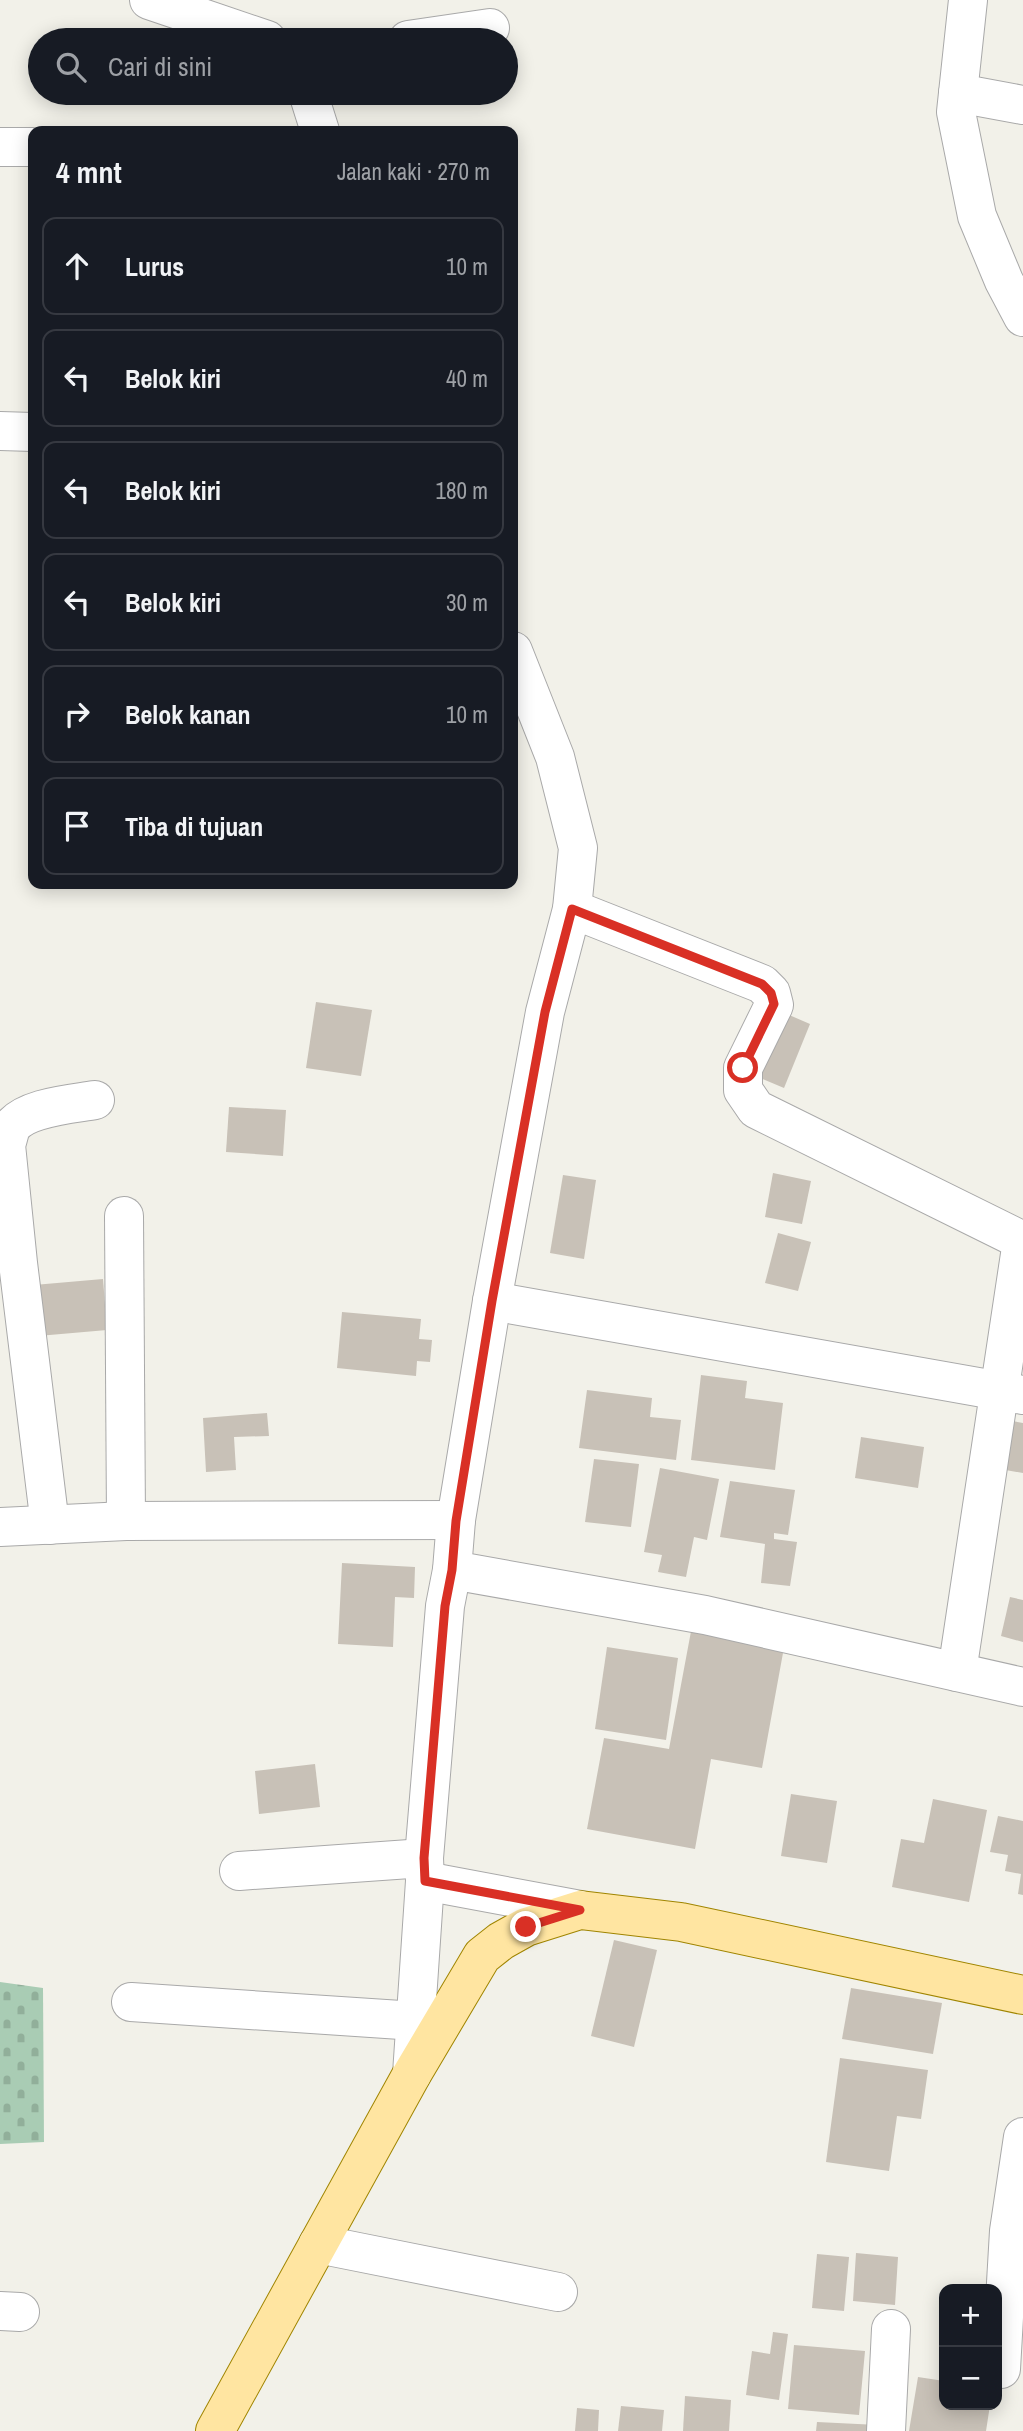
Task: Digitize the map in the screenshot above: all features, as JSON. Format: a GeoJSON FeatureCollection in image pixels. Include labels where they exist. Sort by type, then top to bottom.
{"type":"FeatureCollection","features":[{"type":"Feature","properties":{"kind":"main road"},"geometry":{"type":"LineString","coordinates":[[215,2431],[412,2074],[482,1956],[526,1927],[580,1910],[681,1922],[1023,1995]]}},
{"type":"Feature","properties":{"kind":"street"},"geometry":{"type":"LineString","coordinates":[[149,0],[232,28]]}},
{"type":"Feature","properties":{"kind":"street"},"geometry":{"type":"LineString","coordinates":[[968,0],[956,112],[977,216],[1004,281],[1023,317]]}},
{"type":"Feature","properties":{"kind":"street"},"geometry":{"type":"LineString","coordinates":[[958,93],[1023,105]]}},
{"type":"Feature","properties":{"kind":"street"},"geometry":{"type":"LineString","coordinates":[[312,105],[318,126]]}},
{"type":"Feature","properties":{"kind":"street"},"geometry":{"type":"LineString","coordinates":[[0,147],[28,147]]}},
{"type":"Feature","properties":{"kind":"street"},"geometry":{"type":"LineString","coordinates":[[0,431],[28,432]]}},
{"type":"Feature","properties":{"kind":"street"},"geometry":{"type":"LineString","coordinates":[[412,2074],[424,1869],[445,1606],[452,1570],[456,1521],[492,1301],[545,1012],[572,909],[578,848],[555,757],[518,664]]}},
{"type":"Feature","properties":{"kind":"street"},"geometry":{"type":"LineString","coordinates":[[572,909],[762,984],[771,993],[774,1004],[743,1068],[743,1090],[756,1109],[1023,1241],[1011,1392],[957,1672]]}},
{"type":"Feature","properties":{"kind":"street"},"geometry":{"type":"LineString","coordinates":[[50,1525],[9,1266],[6,1145],[12,1128],[23,1118],[47,1108],[95,1100]]}},
{"type":"Feature","properties":{"kind":"street"},"geometry":{"type":"LineString","coordinates":[[124,1216],[126,1521]]}},
{"type":"Feature","properties":{"kind":"street"},"geometry":{"type":"LineString","coordinates":[[492,1301],[1011,1392]]}},
{"type":"Feature","properties":{"kind":"street"},"geometry":{"type":"LineString","coordinates":[[0,1527],[126,1521],[456,1521]]}},
{"type":"Feature","properties":{"kind":"street"},"geometry":{"type":"LineString","coordinates":[[452,1570],[705,1615],[1023,1687]]}},
{"type":"Feature","properties":{"kind":"street"},"geometry":{"type":"LineString","coordinates":[[239,1871],[424,1869],[580,1910]]}},
{"type":"Feature","properties":{"kind":"street"},"geometry":{"type":"LineString","coordinates":[[131,2002],[416,2021]]}},
{"type":"Feature","properties":{"kind":"street"},"geometry":{"type":"LineString","coordinates":[[1002,2352],[1009,2231],[1023,2137]]}},
{"type":"Feature","properties":{"kind":"street"},"geometry":{"type":"LineString","coordinates":[[318,2244],[558,2292]]}},
{"type":"Feature","properties":{"kind":"street"},"geometry":{"type":"LineString","coordinates":[[886,2431],[891,2329]]}},
{"type":"Feature","properties":{"kind":"green space"},"geometry":{"type":"Polygon","coordinates":[[[0,1982],[43,1988],[44,2142],[0,2144],[0,1982]]]}},
{"type":"Feature","properties":{"kind":"building"},"geometry":{"type":"Polygon","coordinates":[[[316,1002],[372,1010],[361,1076],[306,1068],[316,1002]]]}},
{"type":"Feature","properties":{"kind":"building"},"geometry":{"type":"Polygon","coordinates":[[[780,1011],[810,1024],[784,1088],[753,1075],[780,1011]]]}},
{"type":"Feature","properties":{"kind":"building"},"geometry":{"type":"Polygon","coordinates":[[[229,1107],[286,1110],[283,1156],[226,1152],[229,1107]]]}},
{"type":"Feature","properties":{"kind":"building"},"geometry":{"type":"Polygon","coordinates":[[[773,1173],[811,1181],[802,1224],[765,1217],[773,1173]]]}},
{"type":"Feature","properties":{"kind":"building"},"geometry":{"type":"Polygon","coordinates":[[[563,1175],[596,1180],[584,1259],[550,1253],[563,1175]]]}},
{"type":"Feature","properties":{"kind":"building"},"geometry":{"type":"Polygon","coordinates":[[[778,1233],[811,1242],[798,1291],[765,1283],[778,1233]]]}},
{"type":"Feature","properties":{"kind":"building"},"geometry":{"type":"Polygon","coordinates":[[[103,1279],[107,1330],[38,1336],[34,1285],[103,1279]]]}},
{"type":"Feature","properties":{"kind":"building"},"geometry":{"type":"Polygon","coordinates":[[[342,1312],[421,1319],[419,1339],[432,1340],[430,1362],[417,1361],[416,1376],[337,1368],[342,1312]]]}},
{"type":"Feature","properties":{"kind":"building"},"geometry":{"type":"Polygon","coordinates":[[[701,1375],[747,1381],[745,1398],[783,1403],[775,1470],[691,1460],[701,1375]]]}},
{"type":"Feature","properties":{"kind":"building"},"geometry":{"type":"Polygon","coordinates":[[[587,1390],[652,1398],[650,1417],[681,1420],[676,1460],[579,1448],[587,1390]]]}},
{"type":"Feature","properties":{"kind":"building"},"geometry":{"type":"Polygon","coordinates":[[[267,1413],[269,1436],[234,1437],[236,1470],[206,1472],[203,1418],[267,1413]]]}},
{"type":"Feature","properties":{"kind":"building"},"geometry":{"type":"Polygon","coordinates":[[[1007,1420],[1023,1423],[1023,1473],[1000,1469],[1007,1420]]]}},
{"type":"Feature","properties":{"kind":"building"},"geometry":{"type":"Polygon","coordinates":[[[861,1437],[924,1447],[918,1488],[855,1478],[861,1437]]]}},
{"type":"Feature","properties":{"kind":"building"},"geometry":{"type":"Polygon","coordinates":[[[594,1459],[639,1464],[631,1527],[585,1522],[594,1459]]]}},
{"type":"Feature","properties":{"kind":"building"},"geometry":{"type":"Polygon","coordinates":[[[660,1468],[719,1479],[707,1540],[694,1537],[686,1577],[658,1572],[662,1555],[644,1552],[660,1468]]]}},
{"type":"Feature","properties":{"kind":"building"},"geometry":{"type":"Polygon","coordinates":[[[730,1481],[795,1490],[788,1535],[774,1533],[774,1539],[797,1542],[790,1586],[761,1583],[765,1544],[720,1537],[730,1481]]]}},
{"type":"Feature","properties":{"kind":"building"},"geometry":{"type":"Polygon","coordinates":[[[342,1563],[415,1567],[414,1598],[395,1597],[393,1647],[338,1644],[342,1563]]]}},
{"type":"Feature","properties":{"kind":"building"},"geometry":{"type":"Polygon","coordinates":[[[1010,1597],[1023,1600],[1023,1642],[1001,1636],[1010,1597]]]}},
{"type":"Feature","properties":{"kind":"building"},"geometry":{"type":"Polygon","coordinates":[[[692,1626],[785,1642],[762,1768],[711,1759],[695,1849],[587,1829],[604,1738],[669,1749],[692,1626]]]}},
{"type":"Feature","properties":{"kind":"building"},"geometry":{"type":"Polygon","coordinates":[[[607,1647],[678,1658],[666,1740],[595,1729],[607,1647]]]}},
{"type":"Feature","properties":{"kind":"building"},"geometry":{"type":"Polygon","coordinates":[[[315,1764],[320,1807],[259,1814],[255,1771],[315,1764]]]}},
{"type":"Feature","properties":{"kind":"building"},"geometry":{"type":"Polygon","coordinates":[[[791,1794],[837,1801],[827,1863],[781,1856],[791,1794]]]}},
{"type":"Feature","properties":{"kind":"building"},"geometry":{"type":"Polygon","coordinates":[[[933,1799],[987,1810],[969,1902],[892,1887],[901,1839],[924,1843],[933,1799]]]}},
{"type":"Feature","properties":{"kind":"building"},"geometry":{"type":"Polygon","coordinates":[[[998,1816],[1023,1821],[1023,1895],[1018,1894],[1021,1874],[1005,1871],[1008,1855],[990,1852],[998,1816]]]}},
{"type":"Feature","properties":{"kind":"building"},"geometry":{"type":"Polygon","coordinates":[[[614,1940],[657,1950],[634,2047],[591,2036],[614,1940]]]}},
{"type":"Feature","properties":{"kind":"building"},"geometry":{"type":"Polygon","coordinates":[[[851,1988],[942,2003],[933,2054],[842,2039],[851,1988]]]}},
{"type":"Feature","properties":{"kind":"building"},"geometry":{"type":"Polygon","coordinates":[[[840,2058],[928,2070],[921,2119],[897,2116],[889,2171],[826,2162],[840,2058]]]}},
{"type":"Feature","properties":{"kind":"building"},"geometry":{"type":"Polygon","coordinates":[[[856,2253],[898,2257],[895,2305],[853,2301],[856,2253]]]}},
{"type":"Feature","properties":{"kind":"building"},"geometry":{"type":"Polygon","coordinates":[[[817,2254],[849,2257],[844,2311],[812,2308],[817,2254]]]}},
{"type":"Feature","properties":{"kind":"building"},"geometry":{"type":"Polygon","coordinates":[[[773,2332],[788,2334],[779,2400],[746,2395],[752,2351],[770,2354],[773,2332]]]}},
{"type":"Feature","properties":{"kind":"building"},"geometry":{"type":"Polygon","coordinates":[[[794,2345],[865,2351],[859,2415],[788,2409],[794,2345]]]}},
{"type":"Feature","properties":{"kind":"building"},"geometry":{"type":"Polygon","coordinates":[[[918,2377],[939,2380],[939,2410],[989,2410],[986,2431],[909,2431],[918,2377]]]}},
{"type":"Feature","properties":{"kind":"building"},"geometry":{"type":"Polygon","coordinates":[[[685,2396],[731,2400],[729,2431],[683,2431],[685,2396]]]}},
{"type":"Feature","properties":{"kind":"building"},"geometry":{"type":"Polygon","coordinates":[[[621,2406],[664,2410],[662,2431],[618,2431],[621,2406]]]}},
{"type":"Feature","properties":{"kind":"building"},"geometry":{"type":"Polygon","coordinates":[[[577,2408],[599,2410],[598,2431],[575,2431],[577,2408]]]}},
{"type":"Feature","properties":{"kind":"building"},"geometry":{"type":"Polygon","coordinates":[[[817,2422],[878,2425],[877,2431],[816,2431],[817,2422]]]}},
{"type":"Feature","properties":{"kind":"route"},"geometry":{"type":"LineString","coordinates":[[526,1927],[580,1910],[425,1881],[424,1858],[445,1606],[452,1570],[456,1521],[492,1301],[545,1012],[572,909],[762,984],[771,993],[774,1004],[743,1068]]}}]}
